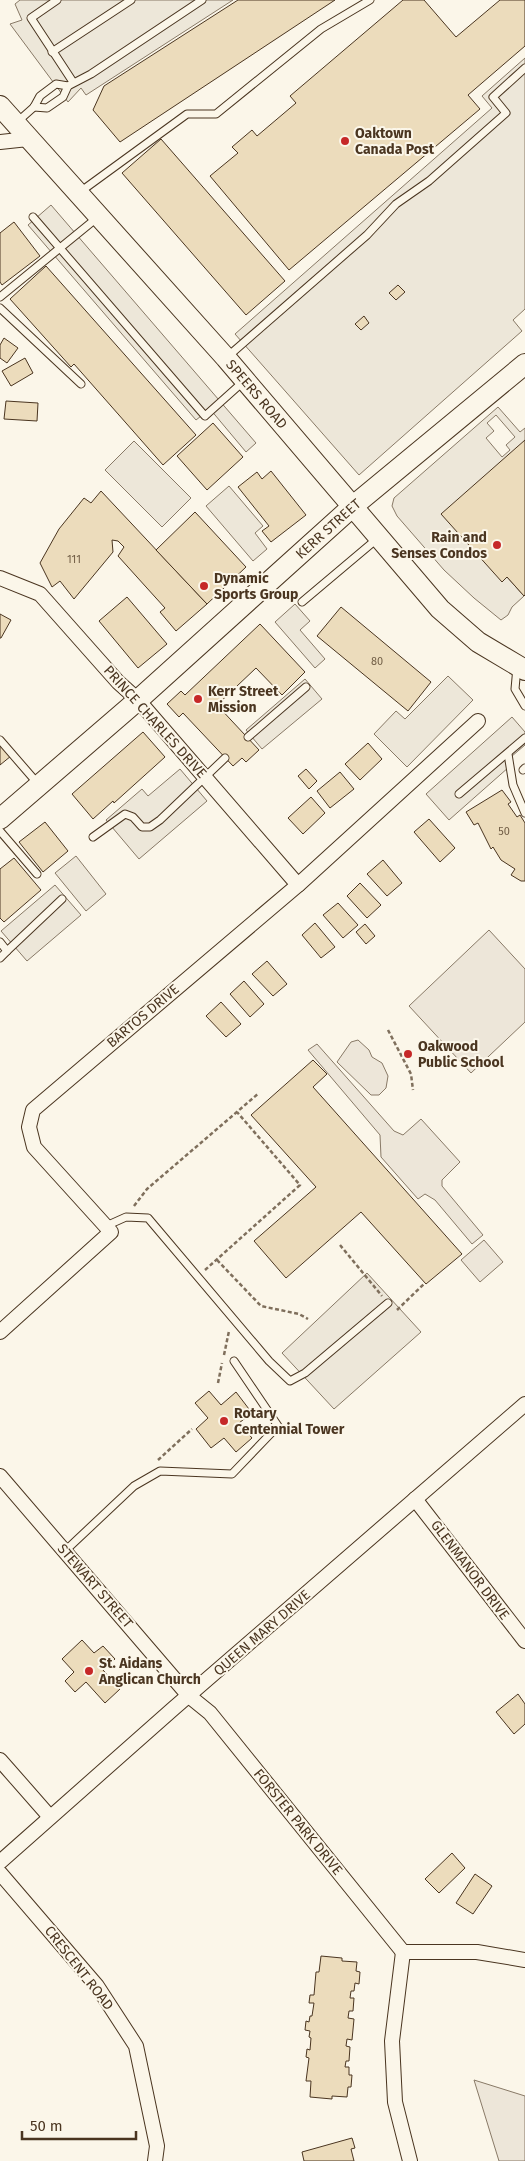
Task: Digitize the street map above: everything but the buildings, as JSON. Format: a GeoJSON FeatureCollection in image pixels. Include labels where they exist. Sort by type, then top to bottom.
{"type":"FeatureCollection","features":[{"type":"Feature","properties":{"kind":"main road","name":"SPEERS ROAD"},"geometry":{"type":"LineString","coordinates":[[0,106],[226,358],[440,609],[478,642],[521,668]]}},
{"type":"Feature","properties":{"kind":"main road","name":"KERR STREET"},"geometry":{"type":"LineString","coordinates":[[0,819],[138,700],[352,507],[525,364]]}},
{"type":"Feature","properties":{"kind":"street"},"geometry":{"type":"LineString","coordinates":[[0,142],[28,139]]}},
{"type":"Feature","properties":{"kind":"street","name":"PRINCE CHARLES DRIVE"},"geometry":{"type":"LineString","coordinates":[[0,578],[40,594],[118,682],[138,700],[298,885]]}},
{"type":"Feature","properties":{"kind":"street","name":"BARTOS DRIVE"},"geometry":{"type":"LineString","coordinates":[[106,1226],[34,1147],[29,1127],[33,1110],[298,885],[478,721]]}},
{"type":"Feature","properties":{"kind":"street"},"geometry":{"type":"LineString","coordinates":[[0,1332],[111,1232],[106,1226]]}},
{"type":"Feature","properties":{"kind":"street","name":"QUEEN MARY DRIVE"},"geometry":{"type":"LineString","coordinates":[[0,1862],[525,1404]]}},
{"type":"Feature","properties":{"kind":"street","name":"STEWART STREET"},"geometry":{"type":"LineString","coordinates":[[0,1476],[189,1696]]}},
{"type":"Feature","properties":{"kind":"street","name":"GLENMANOR DRIVE"},"geometry":{"type":"LineString","coordinates":[[415,1498],[525,1641]]}},
{"type":"Feature","properties":{"kind":"street","name":"FORSTER PARK DRIVE"},"geometry":{"type":"LineString","coordinates":[[189,1696],[210,1713],[404,1952]]}},
{"type":"Feature","properties":{"kind":"street"},"geometry":{"type":"LineString","coordinates":[[0,1760],[50,1817]]}},
{"type":"Feature","properties":{"kind":"street","name":"CRESCENT ROAD"},"geometry":{"type":"LineString","coordinates":[[0,1873],[97,1986],[136,2046],[157,2146],[155,2161]]}},
{"type":"Feature","properties":{"kind":"street"},"geometry":{"type":"LineString","coordinates":[[410,2161],[394,2102],[392,2041],[404,1952],[477,1952],[525,1960]]}},
{"type":"Feature","properties":{"kind":"lane"},"geometry":{"type":"LineString","coordinates":[[58,0],[31,18],[71,84]]}},
{"type":"Feature","properties":{"kind":"lane"},"geometry":{"type":"LineString","coordinates":[[52,52],[131,0]]}},
{"type":"Feature","properties":{"kind":"lane"},"geometry":{"type":"LineString","coordinates":[[16,123],[34,107],[40,96],[56,84],[71,84],[91,74],[202,0]]}},
{"type":"Feature","properties":{"kind":"lane"},"geometry":{"type":"LineString","coordinates":[[78,194],[188,114],[216,114],[321,29],[370,0]]}},
{"type":"Feature","properties":{"kind":"lane"},"geometry":{"type":"LineString","coordinates":[[226,358],[367,234],[396,204],[429,181],[506,113],[493,97],[525,68]]}},
{"type":"Feature","properties":{"kind":"lane"},"geometry":{"type":"LineString","coordinates":[[34,107],[47,108],[63,98],[71,84]]}},
{"type":"Feature","properties":{"kind":"lane"},"geometry":{"type":"LineString","coordinates":[[33,217],[58,249],[205,416],[245,380]]}},
{"type":"Feature","properties":{"kind":"lane"},"geometry":{"type":"LineString","coordinates":[[0,297],[99,217]]}},
{"type":"Feature","properties":{"kind":"lane"},"geometry":{"type":"LineString","coordinates":[[0,308],[81,384]]}},
{"type":"Feature","properties":{"kind":"lane"},"geometry":{"type":"LineString","coordinates":[[302,602],[378,538]]}},
{"type":"Feature","properties":{"kind":"lane"},"geometry":{"type":"LineString","coordinates":[[521,668],[515,689],[525,706]]}},
{"type":"Feature","properties":{"kind":"lane"},"geometry":{"type":"LineString","coordinates":[[248,737],[306,687]]}},
{"type":"Feature","properties":{"kind":"lane"},"geometry":{"type":"LineString","coordinates":[[459,794],[525,738]]}},
{"type":"Feature","properties":{"kind":"lane"},"geometry":{"type":"LineString","coordinates":[[0,740],[39,786]]}},
{"type":"Feature","properties":{"kind":"lane"},"geometry":{"type":"LineString","coordinates":[[508,754],[513,785],[525,813]]}},
{"type":"Feature","properties":{"kind":"lane"},"geometry":{"type":"LineString","coordinates":[[93,837],[125,814],[133,817],[142,827],[150,827],[160,820],[225,758]]}},
{"type":"Feature","properties":{"kind":"lane"},"geometry":{"type":"LineString","coordinates":[[0,831],[37,874]]}},
{"type":"Feature","properties":{"kind":"lane"},"geometry":{"type":"LineString","coordinates":[[0,958],[62,899]]}},
{"type":"Feature","properties":{"kind":"lane"},"geometry":{"type":"LineString","coordinates":[[0,942],[7,951]]}},
{"type":"Feature","properties":{"kind":"lane"},"geometry":{"type":"LineString","coordinates":[[106,1226],[126,1217],[148,1218],[269,1361],[290,1381],[305,1373],[388,1303]]}},
{"type":"Feature","properties":{"kind":"lane"},"geometry":{"type":"LineString","coordinates":[[65,1551],[134,1486],[160,1471],[232,1474],[278,1426],[234,1361]]}},
{"type":"Feature","properties":{"kind":"path"},"geometry":{"type":"LineString","coordinates":[[388,1030],[411,1074],[413,1090]]}},
{"type":"Feature","properties":{"kind":"path"},"geometry":{"type":"LineString","coordinates":[[126,1217],[147,1189],[259,1093]]}},
{"type":"Feature","properties":{"kind":"path"},"geometry":{"type":"LineString","coordinates":[[198,1277],[300,1185],[237,1112]]}},
{"type":"Feature","properties":{"kind":"path"},"geometry":{"type":"LineString","coordinates":[[340,1246],[388,1303],[398,1311],[424,1284]]}},
{"type":"Feature","properties":{"kind":"path"},"geometry":{"type":"LineString","coordinates":[[217,1260],[261,1306],[299,1314],[308,1319]]}},
{"type":"Feature","properties":{"kind":"path"},"geometry":{"type":"LineString","coordinates":[[218,1384],[232,1317]]}},
{"type":"Feature","properties":{"kind":"shaded area"},"geometry":{"type":"Polygon","coordinates":[[[20,0],[233,0],[86,95],[81,88],[68,102],[10,24],[22,20],[15,4],[20,0]]]}},
{"type":"Feature","properties":{"kind":"shaded area"},"geometry":{"type":"Polygon","coordinates":[[[525,58],[525,309],[513,320],[522,331],[359,475],[235,334],[492,108],[482,96],[525,58]]]}},
{"type":"Feature","properties":{"kind":"shaded area"},"geometry":{"type":"Polygon","coordinates":[[[51,205],[256,443],[246,452],[210,409],[196,420],[28,225],[51,205]]]}},
{"type":"Feature","properties":{"kind":"shaded area"},"geometry":{"type":"Polygon","coordinates":[[[498,407],[520,432],[525,428],[525,440],[502,582],[507,577],[524,596],[512,607],[508,615],[501,620],[444,570],[397,516],[392,506],[394,498],[498,407]],[[496,415],[487,423],[494,431],[486,438],[502,457],[510,450],[506,445],[515,437],[496,415]]]}},
{"type":"Feature","properties":{"kind":"shaded area"},"geometry":{"type":"Polygon","coordinates":[[[134,441],[191,498],[162,527],[105,470],[134,441]]]}},
{"type":"Feature","properties":{"kind":"shaded area"},"geometry":{"type":"Polygon","coordinates":[[[229,486],[263,526],[255,533],[267,549],[253,561],[206,506],[229,486]]]}},
{"type":"Feature","properties":{"kind":"shaded area"},"geometry":{"type":"Polygon","coordinates":[[[295,604],[310,621],[300,630],[325,659],[315,668],[275,622],[295,604]]]}},
{"type":"Feature","properties":{"kind":"shaded area"},"geometry":{"type":"Polygon","coordinates":[[[448,676],[473,700],[407,767],[374,734],[396,711],[405,719],[448,676]]]}},
{"type":"Feature","properties":{"kind":"shaded area"},"geometry":{"type":"Polygon","coordinates":[[[305,679],[322,699],[262,749],[246,730],[305,679]]]}},
{"type":"Feature","properties":{"kind":"shaded area"},"geometry":{"type":"Polygon","coordinates":[[[512,717],[525,732],[525,745],[505,762],[509,767],[449,820],[426,794],[512,717]]]}},
{"type":"Feature","properties":{"kind":"shaded area"},"geometry":{"type":"Polygon","coordinates":[[[180,769],[207,801],[139,859],[106,820],[142,789],[148,796],[180,769]]]}},
{"type":"Feature","properties":{"kind":"shaded area"},"geometry":{"type":"Polygon","coordinates":[[[76,856],[106,894],[86,911],[55,873],[76,856]]]}},
{"type":"Feature","properties":{"kind":"shaded area"},"geometry":{"type":"Polygon","coordinates":[[[55,885],[81,915],[27,961],[1,931],[55,885]]]}},
{"type":"Feature","properties":{"kind":"shaded area"},"geometry":{"type":"Polygon","coordinates":[[[489,930],[525,969],[525,1022],[471,1073],[409,1006],[489,930]]]}},
{"type":"Feature","properties":{"kind":"shaded area"},"geometry":{"type":"Polygon","coordinates":[[[358,1040],[369,1050],[372,1057],[382,1063],[388,1076],[386,1088],[379,1095],[371,1095],[337,1062],[351,1042],[358,1040]]]}},
{"type":"Feature","properties":{"kind":"shaded area"},"geometry":{"type":"Polygon","coordinates":[[[317,1044],[394,1131],[403,1135],[421,1119],[460,1162],[442,1180],[442,1186],[483,1235],[472,1244],[435,1200],[425,1194],[418,1199],[381,1157],[380,1135],[308,1050],[317,1044]]]}},
{"type":"Feature","properties":{"kind":"shaded area"},"geometry":{"type":"Polygon","coordinates":[[[484,1240],[503,1262],[480,1282],[461,1260],[484,1240]]]}},
{"type":"Feature","properties":{"kind":"shaded area"},"geometry":{"type":"Polygon","coordinates":[[[367,1273],[421,1332],[334,1409],[282,1353],[367,1273]]]}},
{"type":"Feature","properties":{"kind":"shaded area"},"geometry":{"type":"Polygon","coordinates":[[[474,2080],[525,2096],[525,2161],[499,2161],[474,2080]]]}},
{"type":"Feature","properties":{"kind":"place","name":"Oaktown Canada Post"},"geometry":{"type":"Point","coordinates":[345,141]}},
{"type":"Feature","properties":{"kind":"place","name":"Rain and Senses Condos"},"geometry":{"type":"Point","coordinates":[497,545]}},
{"type":"Feature","properties":{"kind":"place","name":"Dynamic Sports Group"},"geometry":{"type":"Point","coordinates":[204,586]}},
{"type":"Feature","properties":{"kind":"place","name":"Kerr Street Mission"},"geometry":{"type":"Point","coordinates":[198,699]}},
{"type":"Feature","properties":{"kind":"place","name":"Oakwood Public School"},"geometry":{"type":"Point","coordinates":[408,1054]}},
{"type":"Feature","properties":{"kind":"place","name":"Rotary Centennial Tower"},"geometry":{"type":"Point","coordinates":[224,1421]}},
{"type":"Feature","properties":{"kind":"place","name":"St. Aidans Anglican Church"},"geometry":{"type":"Point","coordinates":[89,1671]}}]}
